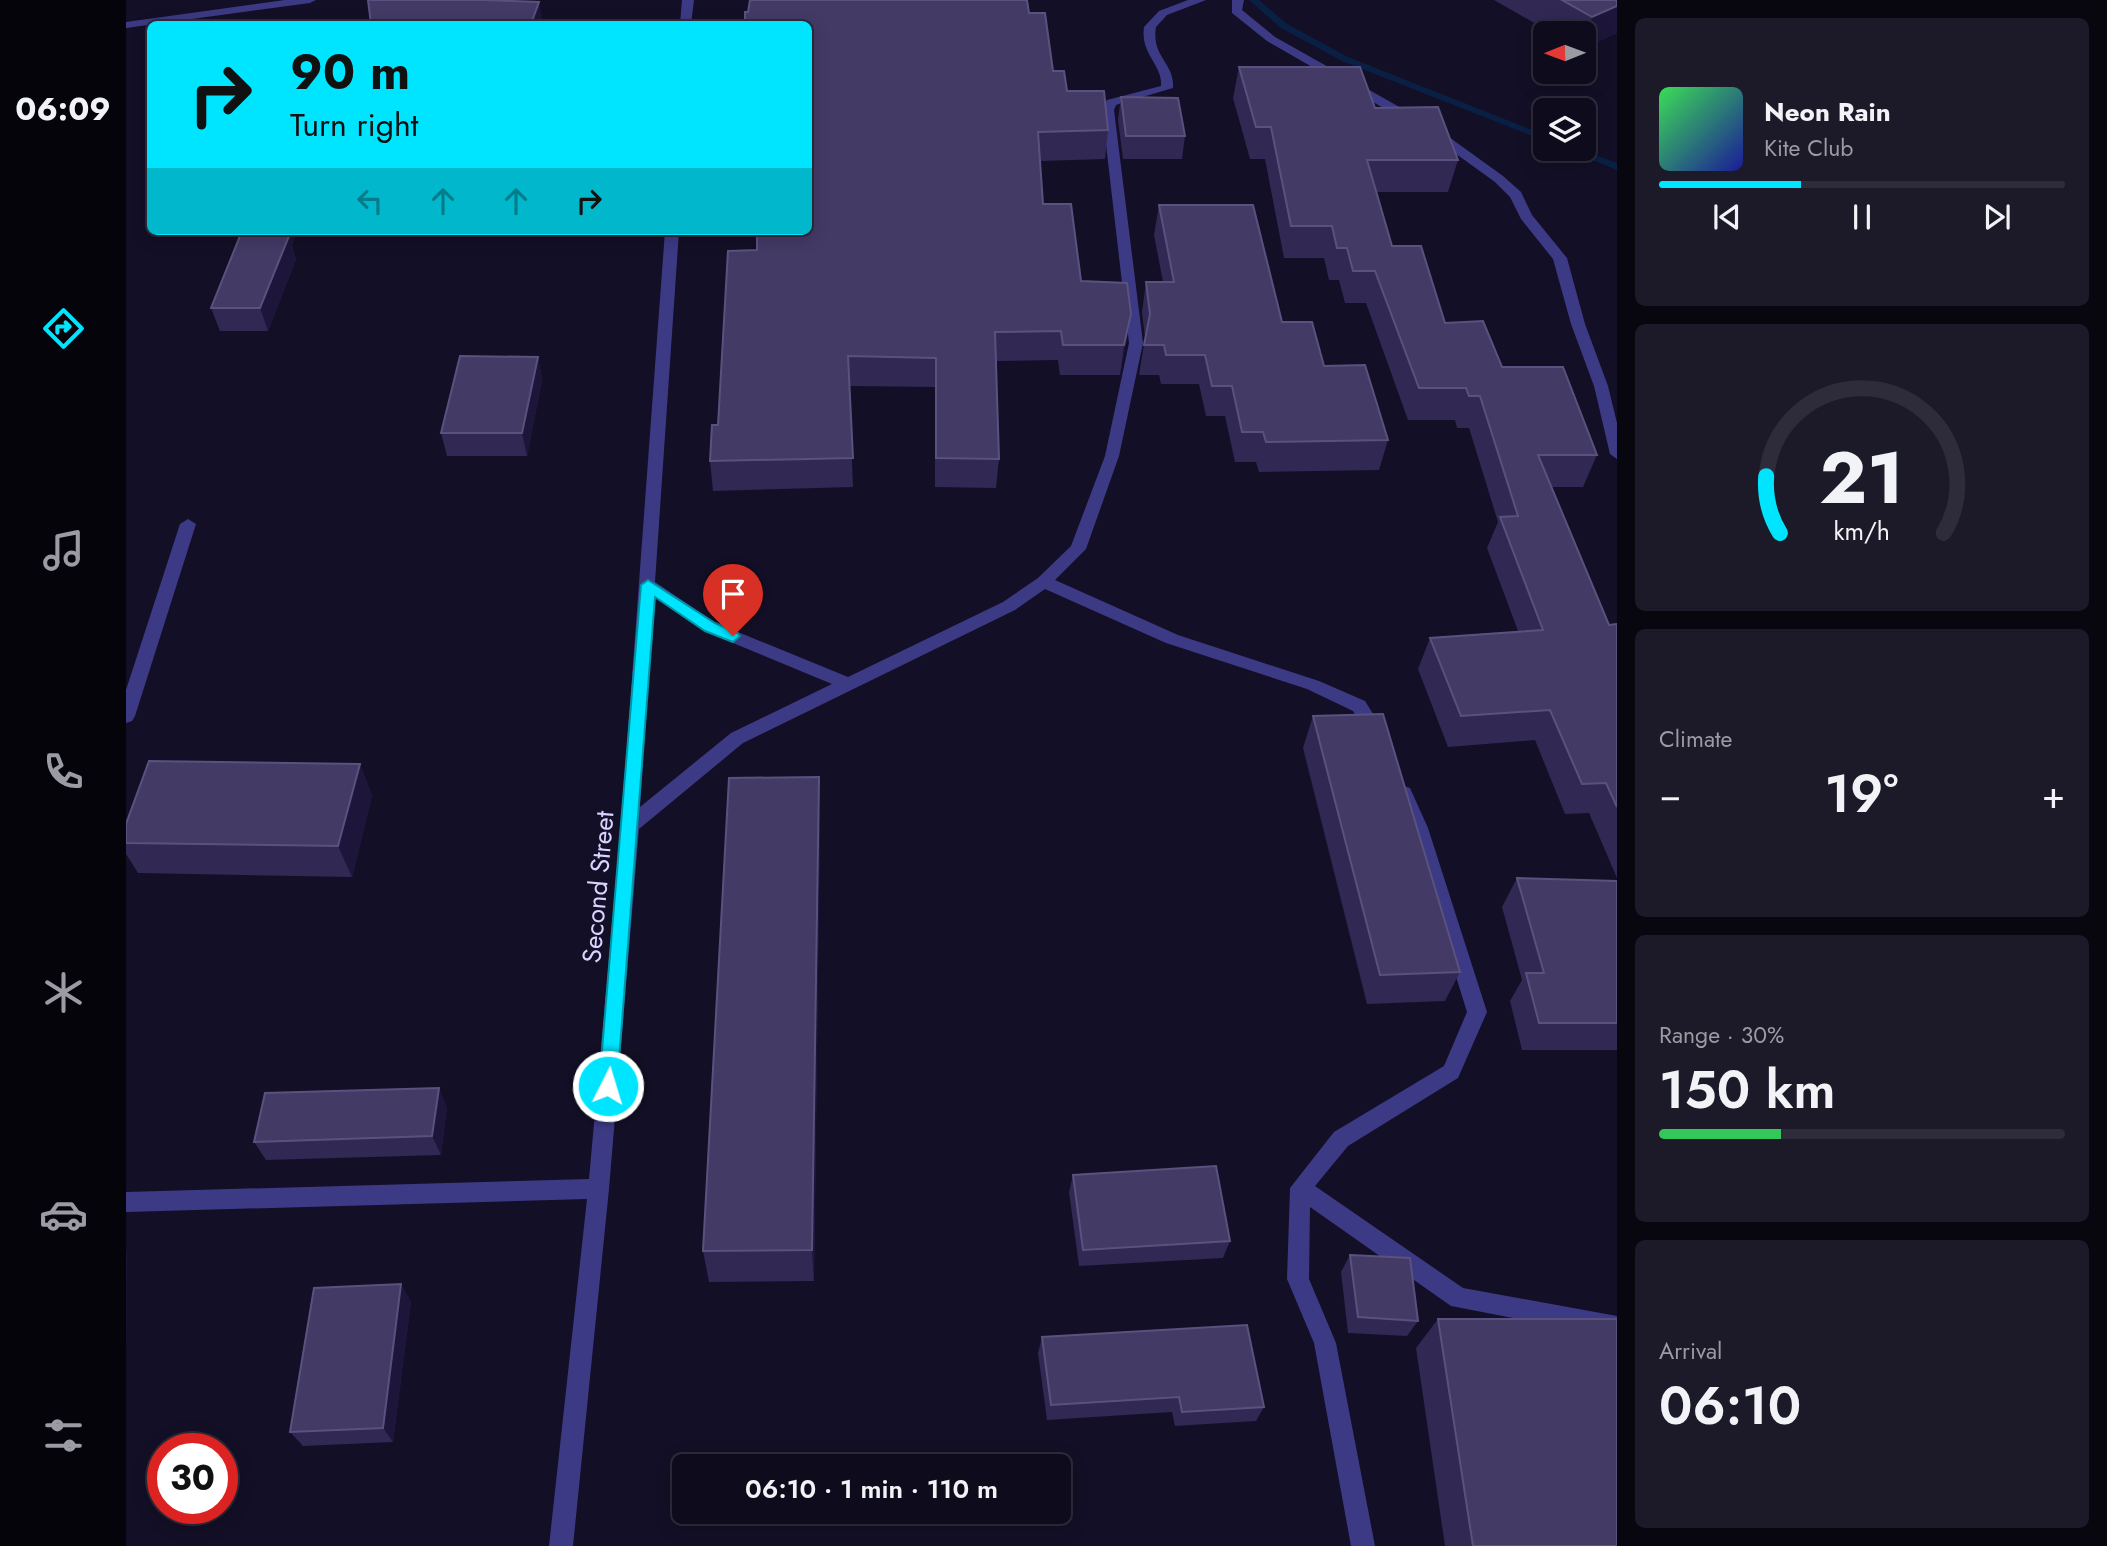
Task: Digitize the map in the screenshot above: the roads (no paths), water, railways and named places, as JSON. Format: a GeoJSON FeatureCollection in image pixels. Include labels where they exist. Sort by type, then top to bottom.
{"type":"FeatureCollection","features":[{"type":"Feature","properties":{"kind":"street"},"geometry":{"type":"LineString","coordinates":[[155,21],[310,0]]}},
{"type":"Feature","properties":{"kind":"street"},"geometry":{"type":"LineString","coordinates":[[686,21],[688,0]]}},
{"type":"Feature","properties":{"kind":"street"},"geometry":{"type":"LineString","coordinates":[[630,825],[737,738],[1009,606],[1044,582],[1078,549],[1112,456],[1136,342],[1108,110],[1111,103],[1125,96],[1148,94],[1167,88],[1168,76],[1152,57],[1147,43],[1153,24],[1161,14],[1200,0]]}},
{"type":"Feature","properties":{"kind":"street"},"geometry":{"type":"LineString","coordinates":[[1238,0],[1236,11],[1271,39],[1431,130],[1499,179],[1516,195],[1526,216],[1560,258],[1578,324],[1601,386],[1617,454]]}},
{"type":"Feature","properties":{"kind":"street"},"geometry":{"type":"LineString","coordinates":[[126,25],[147,22]]}},
{"type":"Feature","properties":{"kind":"street","name":"Second Street"},"geometry":{"type":"LineString","coordinates":[[561,1546],[599,1189],[630,825],[672,235]]}},
{"type":"Feature","properties":{"kind":"street"},"geometry":{"type":"LineString","coordinates":[[126,716],[188,524]]}},
{"type":"Feature","properties":{"kind":"street"},"geometry":{"type":"LineString","coordinates":[[1044,582],[1172,639],[1313,685],[1359,706],[1373,725],[1383,748]]}},
{"type":"Feature","properties":{"kind":"street"},"geometry":{"type":"LineString","coordinates":[[648,585],[710,627],[848,684]]}},
{"type":"Feature","properties":{"kind":"street"},"geometry":{"type":"LineString","coordinates":[[1363,1546],[1325,1343],[1298,1279],[1300,1188],[1341,1139],[1451,1072],[1477,1012],[1419,828],[1394,771]]}},
{"type":"Feature","properties":{"kind":"street"},"geometry":{"type":"LineString","coordinates":[[1300,1188],[1459,1298],[1617,1327]]}},
{"type":"Feature","properties":{"kind":"street"},"geometry":{"type":"LineString","coordinates":[[126,1202],[599,1189]]}},
{"type":"Feature","properties":{"kind":"waterway"},"geometry":{"type":"LineString","coordinates":[[1254,0],[1284,26],[1345,59],[1533,133]]}},
{"type":"Feature","properties":{"kind":"waterway"},"geometry":{"type":"LineString","coordinates":[[1596,159],[1617,167]]}}]}
